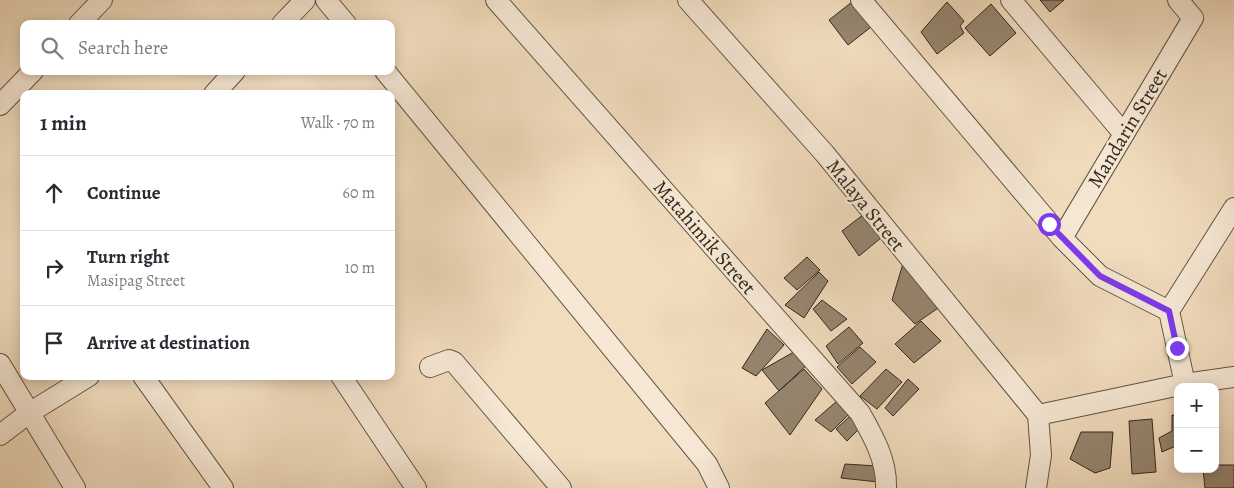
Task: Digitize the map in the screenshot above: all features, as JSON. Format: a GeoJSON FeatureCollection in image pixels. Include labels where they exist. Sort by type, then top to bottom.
{"type":"FeatureCollection","features":[{"type":"Feature","properties":{"kind":"street"},"geometry":{"type":"LineString","coordinates":[[83,20],[102,0]]}},
{"type":"Feature","properties":{"kind":"street"},"geometry":{"type":"LineString","coordinates":[[286,20],[305,0]]}},
{"type":"Feature","properties":{"kind":"street"},"geometry":{"type":"LineString","coordinates":[[326,0],[343,20]]}},
{"type":"Feature","properties":{"kind":"street","name":"Matahimik Street"},"geometry":{"type":"LineString","coordinates":[[496,0],[860,413],[878,445],[886,476],[886,488]]}},
{"type":"Feature","properties":{"kind":"street","name":"Malaya Street"},"geometry":{"type":"LineString","coordinates":[[688,0],[825,154],[1038,415]]}},
{"type":"Feature","properties":{"kind":"street"},"geometry":{"type":"LineString","coordinates":[[861,0],[1062,238],[1100,276],[1169,311]]}},
{"type":"Feature","properties":{"kind":"street"},"geometry":{"type":"LineString","coordinates":[[1011,0],[1124,134]]}},
{"type":"Feature","properties":{"kind":"street","name":"Mandarin Street"},"geometry":{"type":"LineString","coordinates":[[1062,238],[1193,18],[1178,0]]}},
{"type":"Feature","properties":{"kind":"street"},"geometry":{"type":"LineString","coordinates":[[0,105],[29,75]]}},
{"type":"Feature","properties":{"kind":"street"},"geometry":{"type":"LineString","coordinates":[[218,90],[232,75]]}},
{"type":"Feature","properties":{"kind":"street"},"geometry":{"type":"LineString","coordinates":[[388,75],[707,464],[719,488]]}},
{"type":"Feature","properties":{"kind":"street"},"geometry":{"type":"LineString","coordinates":[[1185,383],[1169,311],[1234,208]]}},
{"type":"Feature","properties":{"kind":"street"},"geometry":{"type":"LineString","coordinates":[[430,367],[449,360],[454,362],[560,488]]}},
{"type":"Feature","properties":{"kind":"street"},"geometry":{"type":"LineString","coordinates":[[0,364],[75,488]]}},
{"type":"Feature","properties":{"kind":"street"},"geometry":{"type":"LineString","coordinates":[[1192,383],[1234,377]]}},
{"type":"Feature","properties":{"kind":"street"},"geometry":{"type":"LineString","coordinates":[[0,435],[29,413],[83,380]]}},
{"type":"Feature","properties":{"kind":"street"},"geometry":{"type":"LineString","coordinates":[[146,380],[224,488]]}},
{"type":"Feature","properties":{"kind":"street"},"geometry":{"type":"LineString","coordinates":[[344,380],[416,488]]}},
{"type":"Feature","properties":{"kind":"street"},"geometry":{"type":"LineString","coordinates":[[1036,488],[1041,455],[1038,415],[1174,386]]}},
{"type":"Feature","properties":{"kind":"building"},"geometry":{"type":"Polygon","coordinates":[[[1040,0],[1064,0],[1050,12],[1040,0]]]}},
{"type":"Feature","properties":{"kind":"building"},"geometry":{"type":"Polygon","coordinates":[[[852,2],[871,27],[848,45],[829,20],[852,2]]]}},
{"type":"Feature","properties":{"kind":"building"},"geometry":{"type":"Polygon","coordinates":[[[947,2],[964,21],[960,26],[964,33],[937,54],[921,32],[947,2]]]}},
{"type":"Feature","properties":{"kind":"building"},"geometry":{"type":"Polygon","coordinates":[[[991,4],[1016,33],[990,56],[965,28],[991,4]]]}},
{"type":"Feature","properties":{"kind":"building"},"geometry":{"type":"Polygon","coordinates":[[[868,211],[887,233],[859,256],[842,231],[868,211]]]}},
{"type":"Feature","properties":{"kind":"building"},"geometry":{"type":"Polygon","coordinates":[[[807,257],[820,270],[797,290],[784,278],[807,257]]]}},
{"type":"Feature","properties":{"kind":"building"},"geometry":{"type":"Polygon","coordinates":[[[905,257],[944,304],[915,324],[892,300],[905,257]]]}},
{"type":"Feature","properties":{"kind":"building"},"geometry":{"type":"Polygon","coordinates":[[[819,272],[828,281],[804,318],[785,305],[819,272]]]}},
{"type":"Feature","properties":{"kind":"building"},"geometry":{"type":"Polygon","coordinates":[[[822,300],[847,319],[831,331],[813,309],[822,300]]]}},
{"type":"Feature","properties":{"kind":"building"},"geometry":{"type":"Polygon","coordinates":[[[921,321],[941,341],[914,363],[895,344],[921,321]]]}},
{"type":"Feature","properties":{"kind":"building"},"geometry":{"type":"Polygon","coordinates":[[[849,327],[863,343],[838,364],[826,346],[849,327]]]}},
{"type":"Feature","properties":{"kind":"building"},"geometry":{"type":"Polygon","coordinates":[[[767,329],[784,345],[756,376],[742,368],[767,329]]]}},
{"type":"Feature","properties":{"kind":"building"},"geometry":{"type":"Polygon","coordinates":[[[860,347],[876,362],[852,384],[837,367],[860,347]]]}},
{"type":"Feature","properties":{"kind":"building"},"geometry":{"type":"Polygon","coordinates":[[[799,349],[811,361],[779,391],[762,370],[799,349]]]}},
{"type":"Feature","properties":{"kind":"building"},"geometry":{"type":"Polygon","coordinates":[[[804,369],[822,389],[790,435],[765,403],[804,369]]]}},
{"type":"Feature","properties":{"kind":"building"},"geometry":{"type":"Polygon","coordinates":[[[886,369],[902,382],[877,409],[860,396],[886,369]]]}},
{"type":"Feature","properties":{"kind":"building"},"geometry":{"type":"Polygon","coordinates":[[[908,379],[919,389],[893,416],[885,408],[908,379]]]}},
{"type":"Feature","properties":{"kind":"building"},"geometry":{"type":"Polygon","coordinates":[[[837,401],[849,414],[831,432],[815,420],[837,401]]]}},
{"type":"Feature","properties":{"kind":"building"},"geometry":{"type":"Polygon","coordinates":[[[1172,415],[1174,415],[1174,447],[1162,452],[1159,438],[1172,431],[1172,415]]]}},
{"type":"Feature","properties":{"kind":"building"},"geometry":{"type":"Polygon","coordinates":[[[850,416],[859,429],[847,441],[836,429],[850,416]]]}},
{"type":"Feature","properties":{"kind":"building"},"geometry":{"type":"Polygon","coordinates":[[[1152,419],[1156,472],[1132,474],[1129,421],[1152,419]]]}},
{"type":"Feature","properties":{"kind":"building"},"geometry":{"type":"Polygon","coordinates":[[[1081,432],[1113,432],[1110,468],[1095,473],[1070,459],[1081,432]]]}},
{"type":"Feature","properties":{"kind":"building"},"geometry":{"type":"Polygon","coordinates":[[[845,464],[877,466],[878,482],[841,478],[845,464]]]}},
{"type":"Feature","properties":{"kind":"building"},"geometry":{"type":"Polygon","coordinates":[[[1219,465],[1234,465],[1234,488],[1205,488],[1203,473],[1219,473],[1219,465]]]}},
{"type":"Feature","properties":{"kind":"route"},"geometry":{"type":"LineString","coordinates":[[1049,224],[1100,276],[1169,311],[1177,348]]}}]}
